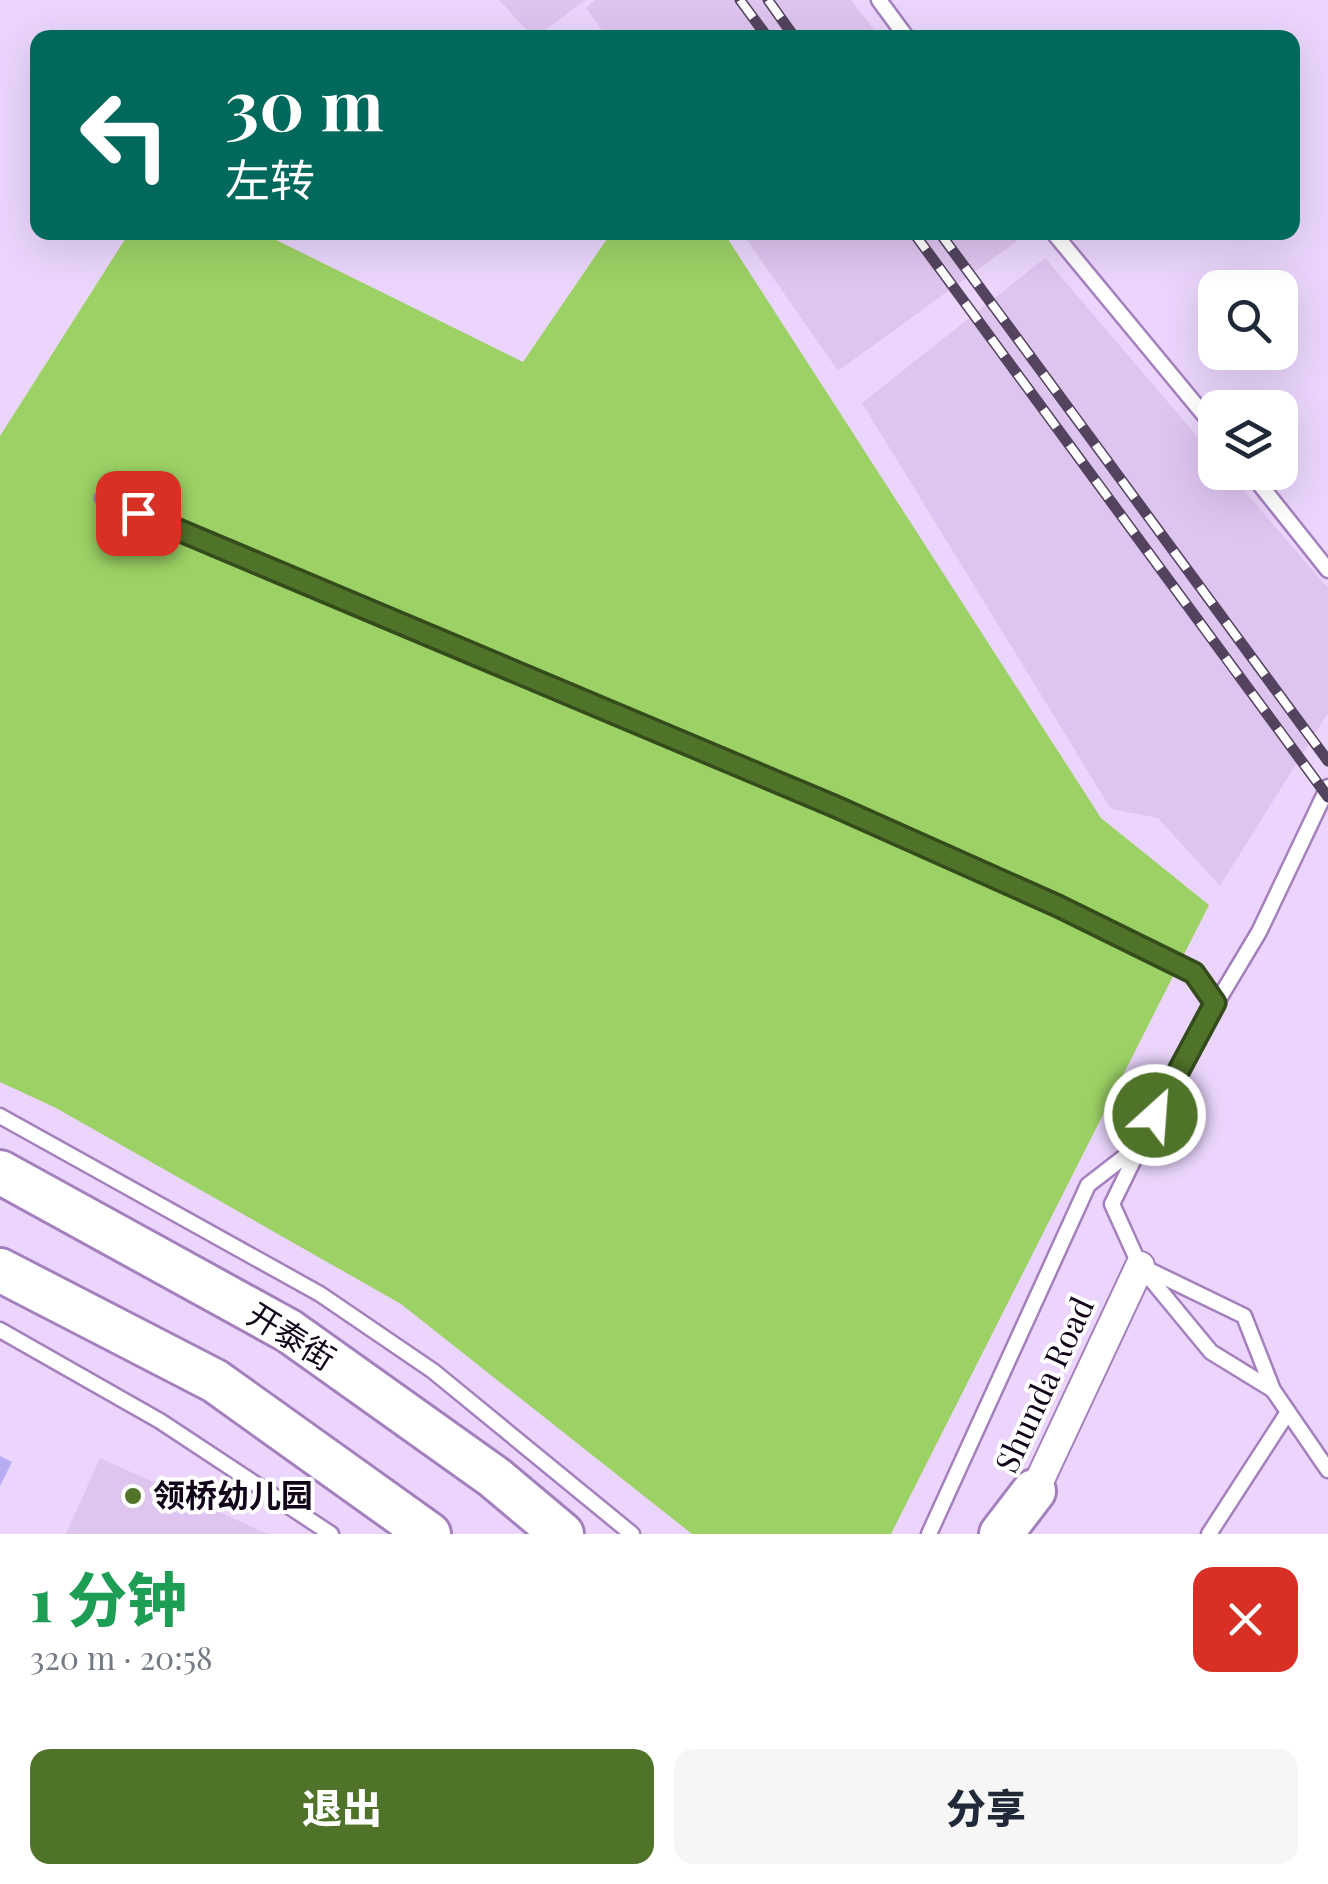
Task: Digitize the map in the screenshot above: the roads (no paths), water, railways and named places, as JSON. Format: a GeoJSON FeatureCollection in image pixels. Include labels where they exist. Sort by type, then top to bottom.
{"type":"FeatureCollection","features":[{"type":"Feature","properties":{"kind":"main road","name":"开泰街"},"geometry":{"type":"LineString","coordinates":[[0,1172],[289,1331],[494,1477],[562,1534]]}},
{"type":"Feature","properties":{"kind":"main road"},"geometry":{"type":"LineString","coordinates":[[0,1270],[215,1381],[429,1534]]}},
{"type":"Feature","properties":{"kind":"main road"},"geometry":{"type":"LineString","coordinates":[[1001,1534],[1034,1491]]}},
{"type":"Feature","properties":{"kind":"street","name":"Shunda Road"},"geometry":{"type":"LineString","coordinates":[[1014,1534],[1140,1266]]}},
{"type":"Feature","properties":{"kind":"lane"},"geometry":{"type":"LineString","coordinates":[[879,0],[902,30]]}},
{"type":"Feature","properties":{"kind":"lane"},"geometry":{"type":"LineString","coordinates":[[1060,240],[1198,407]]}},
{"type":"Feature","properties":{"kind":"lane"},"geometry":{"type":"LineString","coordinates":[[1264,490],[1328,570]]}},
{"type":"Feature","properties":{"kind":"lane"},"geometry":{"type":"LineString","coordinates":[[103,498],[816,798],[1058,906],[1194,973],[1215,1003]]}},
{"type":"Feature","properties":{"kind":"lane"},"geometry":{"type":"LineString","coordinates":[[1272,1390],[1211,1352],[1140,1266],[1112,1204],[1215,1003],[1259,932],[1328,787]]}},
{"type":"Feature","properties":{"kind":"lane"},"geometry":{"type":"LineString","coordinates":[[0,1116],[320,1294],[433,1372],[632,1534]]}},
{"type":"Feature","properties":{"kind":"lane"},"geometry":{"type":"LineString","coordinates":[[928,1534],[1088,1185],[1142,1143]]}},
{"type":"Feature","properties":{"kind":"lane"},"geometry":{"type":"LineString","coordinates":[[1140,1266],[1244,1316],[1272,1390],[1328,1470]]}},
{"type":"Feature","properties":{"kind":"lane"},"geometry":{"type":"LineString","coordinates":[[0,1330],[160,1421],[331,1534]]}},
{"type":"Feature","properties":{"kind":"lane"},"geometry":{"type":"LineString","coordinates":[[1209,1534],[1288,1412]]}},
{"type":"Feature","properties":{"kind":"railway"},"geometry":{"type":"LineString","coordinates":[[740,0],[762,30]]}},
{"type":"Feature","properties":{"kind":"railway"},"geometry":{"type":"LineString","coordinates":[[768,0],[789,30]]}},
{"type":"Feature","properties":{"kind":"railway"},"geometry":{"type":"LineString","coordinates":[[919,240],[1328,797]]}},
{"type":"Feature","properties":{"kind":"railway"},"geometry":{"type":"LineString","coordinates":[[945,240],[1328,761]]}},
{"type":"Feature","properties":{"kind":"place","name":"领桥幼儿园"},"geometry":{"type":"Point","coordinates":[133,1496]}}]}
